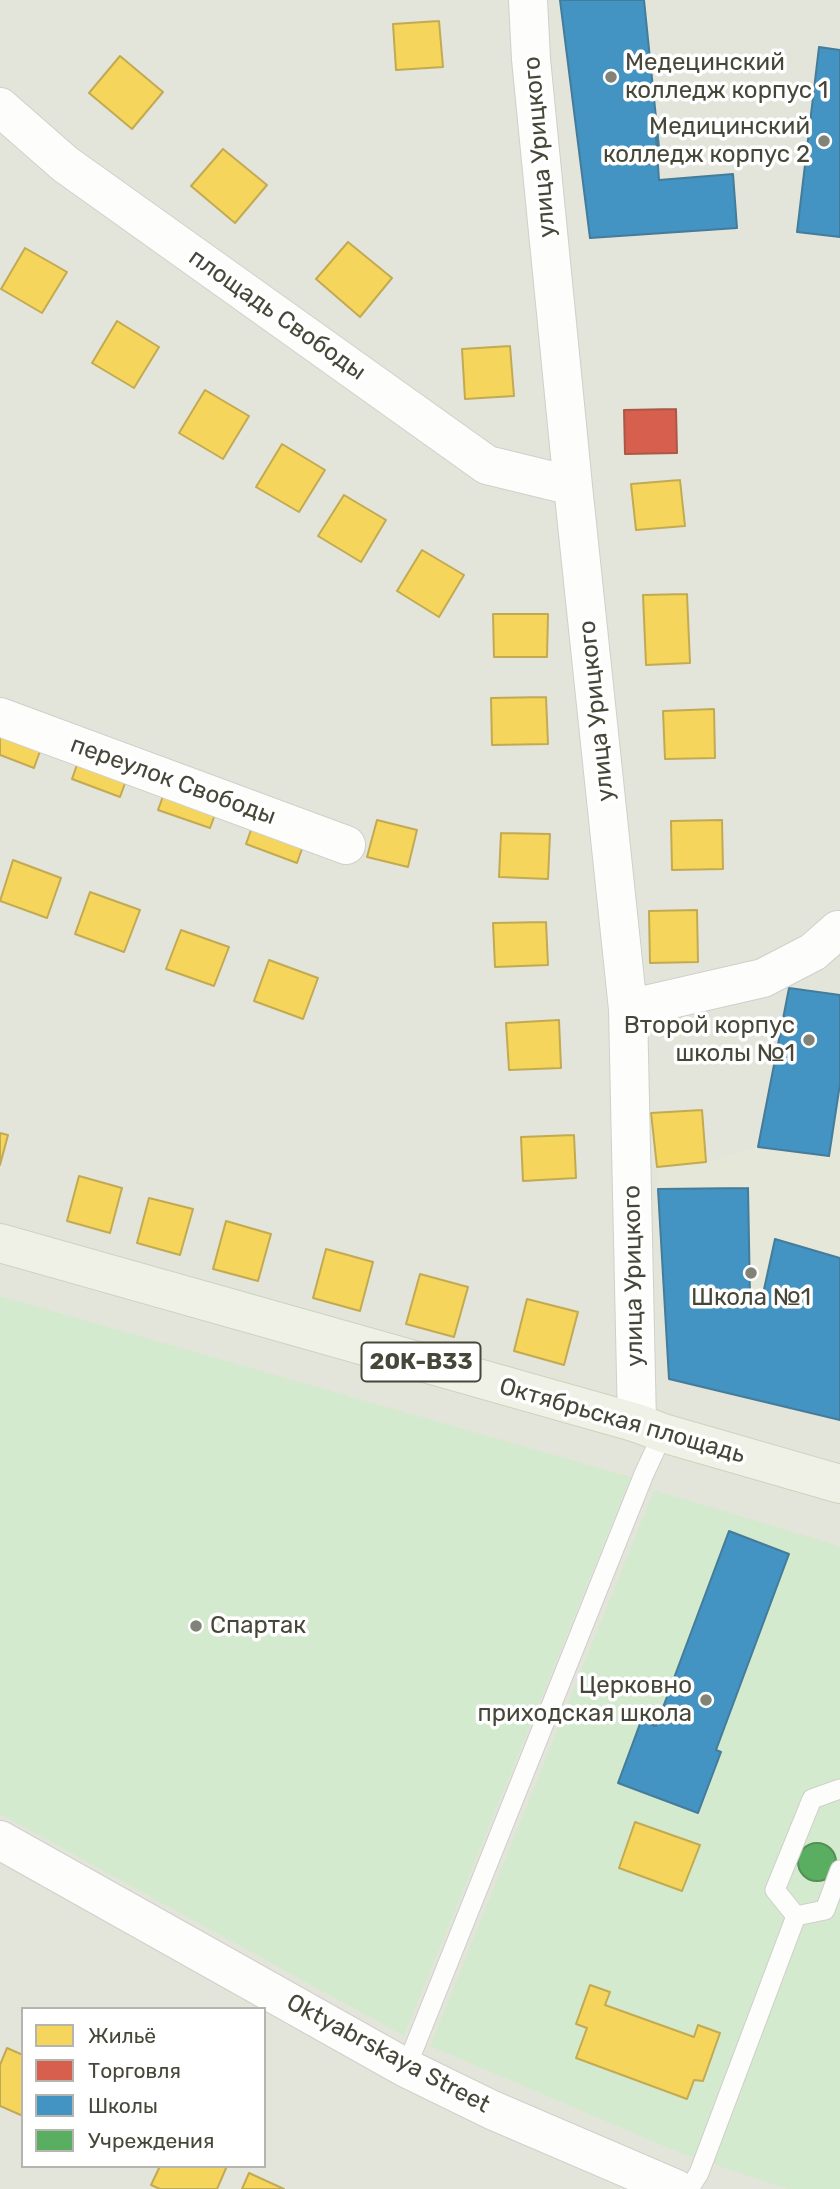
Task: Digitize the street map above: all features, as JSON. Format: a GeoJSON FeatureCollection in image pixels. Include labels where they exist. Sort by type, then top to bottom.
{"type":"FeatureCollection","features":[{"type":"Feature","properties":{"kind":"main road","name":"Октябрьская площадь"},"geometry":{"type":"LineString","coordinates":[[0,1243],[840,1484]]}},
{"type":"Feature","properties":{"kind":"street","name":"улица Урицкого"},"geometry":{"type":"LineString","coordinates":[[528,0],[531,58],[573,486],[628,1009],[650,1428]]}},
{"type":"Feature","properties":{"kind":"street","name":"площадь Свободы"},"geometry":{"type":"LineString","coordinates":[[0,107],[65,164],[487,465],[573,486]]}},
{"type":"Feature","properties":{"kind":"street","name":"переулок Свободы"},"geometry":{"type":"LineString","coordinates":[[0,717],[346,845]]}},
{"type":"Feature","properties":{"kind":"street"},"geometry":{"type":"LineString","coordinates":[[628,1009],[763,978],[813,951],[838,930]]}},
{"type":"Feature","properties":{"kind":"street","name":"Oktyabrskaya Street"},"geometry":{"type":"LineString","coordinates":[[0,1840],[406,2068],[492,2110],[676,2189]]}},
{"type":"Feature","properties":{"kind":"lane"},"geometry":{"type":"LineString","coordinates":[[406,2068],[644,1474],[650,1428]]}},
{"type":"Feature","properties":{"kind":"lane"},"geometry":{"type":"LineString","coordinates":[[796,1916],[775,1890],[812,1799],[840,1789]]}},
{"type":"Feature","properties":{"kind":"lane"},"geometry":{"type":"LineString","coordinates":[[796,1916],[825,1910],[840,1870]]}},
{"type":"Feature","properties":{"kind":"lane"},"geometry":{"type":"LineString","coordinates":[[689,2189],[699,2173],[796,1916]]}},
{"type":"Feature","properties":{"kind":"shaded area"},"geometry":{"type":"Polygon","coordinates":[[[0,0],[840,0],[840,2189],[0,2189],[0,0]]]}},
{"type":"Feature","properties":{"kind":"shaded area","name":"Школа №1"},"geometry":{"type":"Polygon","coordinates":[[[789,988],[840,996],[840,1420],[669,1379],[657,1167],[706,1162],[758,1147],[789,988]]]}},
{"type":"Feature","properties":{"kind":"green space"},"geometry":{"type":"Polygon","coordinates":[[[0,1296],[631,1477],[404,2036],[0,1814],[0,1296]]]}},
{"type":"Feature","properties":{"kind":"green space"},"geometry":{"type":"Polygon","coordinates":[[[654,1490],[840,1546],[840,2189],[788,2189],[680,2153],[430,2046],[654,1490]]]}},
{"type":"Feature","properties":{"kind":"building: Жильё"},"geometry":{"type":"Polygon","coordinates":[[[439,21],[443,67],[396,70],[393,24],[439,21]]]}},
{"type":"Feature","properties":{"kind":"building: Жильё"},"geometry":{"type":"Polygon","coordinates":[[[120,56],[163,92],[132,129],[89,93],[120,56]]]}},
{"type":"Feature","properties":{"kind":"building: Жильё"},"geometry":{"type":"Polygon","coordinates":[[[223,149],[267,185],[235,223],[191,186],[223,149]]]}},
{"type":"Feature","properties":{"kind":"building: Жильё"},"geometry":{"type":"Polygon","coordinates":[[[348,242],[392,278],[360,317],[316,279],[348,242]]]}},
{"type":"Feature","properties":{"kind":"building: Жильё"},"geometry":{"type":"Polygon","coordinates":[[[25,248],[67,272],[42,313],[1,289],[25,248]]]}},
{"type":"Feature","properties":{"kind":"building: Жильё"},"geometry":{"type":"Polygon","coordinates":[[[117,321],[159,347],[134,388],[92,363],[117,321]]]}},
{"type":"Feature","properties":{"kind":"building: Жильё"},"geometry":{"type":"Polygon","coordinates":[[[510,346],[514,396],[465,399],[462,349],[510,346]]]}},
{"type":"Feature","properties":{"kind":"building: Жильё"},"geometry":{"type":"Polygon","coordinates":[[[205,390],[249,416],[223,459],[179,433],[205,390]]]}},
{"type":"Feature","properties":{"kind":"building: Жильё"},"geometry":{"type":"Polygon","coordinates":[[[282,444],[325,470],[299,512],[256,487],[282,444]]]}},
{"type":"Feature","properties":{"kind":"building: Жильё"},"geometry":{"type":"Polygon","coordinates":[[[680,480],[685,526],[636,530],[631,484],[680,480]]]}},
{"type":"Feature","properties":{"kind":"building: Жильё"},"geometry":{"type":"Polygon","coordinates":[[[344,495],[386,520],[361,562],[318,536],[344,495]]]}},
{"type":"Feature","properties":{"kind":"building: Жильё"},"geometry":{"type":"Polygon","coordinates":[[[422,550],[464,575],[439,617],[397,591],[422,550]]]}},
{"type":"Feature","properties":{"kind":"building: Жильё"},"geometry":{"type":"Polygon","coordinates":[[[687,594],[690,663],[646,665],[643,595],[687,594]]]}},
{"type":"Feature","properties":{"kind":"building: Жильё"},"geometry":{"type":"Polygon","coordinates":[[[493,614],[548,614],[547,657],[494,657],[493,614]]]}},
{"type":"Feature","properties":{"kind":"building: Жильё"},"geometry":{"type":"Polygon","coordinates":[[[546,697],[548,744],[492,745],[491,698],[546,697]]]}},
{"type":"Feature","properties":{"kind":"building: Жильё"},"geometry":{"type":"Polygon","coordinates":[[[0,708],[49,726],[34,768],[0,755],[0,708]]]}},
{"type":"Feature","properties":{"kind":"building: Жильё"},"geometry":{"type":"Polygon","coordinates":[[[714,709],[715,758],[665,759],[663,711],[714,709]]]}},
{"type":"Feature","properties":{"kind":"building: Жильё"},"geometry":{"type":"Polygon","coordinates":[[[86,739],[135,756],[120,797],[72,779],[86,739]]]}},
{"type":"Feature","properties":{"kind":"building: Жильё"},"geometry":{"type":"Polygon","coordinates":[[[174,766],[226,785],[210,828],[158,810],[174,766]]]}},
{"type":"Feature","properties":{"kind":"building: Жильё"},"geometry":{"type":"Polygon","coordinates":[[[261,802],[312,820],[297,863],[246,844],[261,802]]]}},
{"type":"Feature","properties":{"kind":"building: Жильё"},"geometry":{"type":"Polygon","coordinates":[[[377,820],[417,830],[408,867],[367,857],[377,820]]]}},
{"type":"Feature","properties":{"kind":"building: Жильё"},"geometry":{"type":"Polygon","coordinates":[[[722,820],[723,869],[672,870],[671,821],[722,820]]]}},
{"type":"Feature","properties":{"kind":"building: Жильё"},"geometry":{"type":"Polygon","coordinates":[[[501,833],[550,834],[548,879],[499,877],[501,833]]]}},
{"type":"Feature","properties":{"kind":"building: Жильё"},"geometry":{"type":"Polygon","coordinates":[[[13,860],[61,878],[47,918],[0,901],[13,860]]]}},
{"type":"Feature","properties":{"kind":"building: Жильё"},"geometry":{"type":"Polygon","coordinates":[[[90,892],[140,910],[124,952],[75,934],[90,892]]]}},
{"type":"Feature","properties":{"kind":"building: Жильё"},"geometry":{"type":"Polygon","coordinates":[[[697,910],[698,962],[650,963],[649,911],[697,910]]]}},
{"type":"Feature","properties":{"kind":"building: Жильё"},"geometry":{"type":"Polygon","coordinates":[[[546,922],[548,965],[495,967],[493,923],[546,922]]]}},
{"type":"Feature","properties":{"kind":"building: Жильё"},"geometry":{"type":"Polygon","coordinates":[[[181,930],[229,947],[214,986],[166,969],[181,930]]]}},
{"type":"Feature","properties":{"kind":"building: Жильё"},"geometry":{"type":"Polygon","coordinates":[[[269,960],[318,978],[303,1019],[254,1001],[269,960]]]}},
{"type":"Feature","properties":{"kind":"building: Жильё"},"geometry":{"type":"Polygon","coordinates":[[[559,1020],[561,1068],[509,1070],[506,1023],[559,1020]]]}},
{"type":"Feature","properties":{"kind":"building: Жильё"},"geometry":{"type":"Polygon","coordinates":[[[702,1110],[706,1162],[657,1167],[651,1113],[702,1110]]]}},
{"type":"Feature","properties":{"kind":"building: Жильё"},"geometry":{"type":"Polygon","coordinates":[[[0,1133],[8,1135],[0,1165],[0,1133]]]}},
{"type":"Feature","properties":{"kind":"building: Жильё"},"geometry":{"type":"Polygon","coordinates":[[[574,1135],[576,1178],[523,1181],[521,1137],[574,1135]]]}},
{"type":"Feature","properties":{"kind":"building: Жильё"},"geometry":{"type":"Polygon","coordinates":[[[79,1176],[122,1188],[110,1233],[67,1221],[79,1176]]]}},
{"type":"Feature","properties":{"kind":"building: Жильё"},"geometry":{"type":"Polygon","coordinates":[[[149,1198],[193,1209],[180,1255],[137,1243],[149,1198]]]}},
{"type":"Feature","properties":{"kind":"building: Жильё"},"geometry":{"type":"Polygon","coordinates":[[[226,1221],[271,1234],[258,1281],[213,1269],[226,1221]]]}},
{"type":"Feature","properties":{"kind":"building: Жильё"},"geometry":{"type":"Polygon","coordinates":[[[326,1249],[373,1262],[360,1311],[313,1298],[326,1249]]]}},
{"type":"Feature","properties":{"kind":"building: Жильё"},"geometry":{"type":"Polygon","coordinates":[[[420,1274],[468,1287],[454,1337],[406,1324],[420,1274]]]}},
{"type":"Feature","properties":{"kind":"building: Жильё"},"geometry":{"type":"Polygon","coordinates":[[[527,1299],[578,1312],[564,1365],[514,1351],[527,1299]]]}},
{"type":"Feature","properties":{"kind":"building: Жильё"},"geometry":{"type":"Polygon","coordinates":[[[635,1822],[700,1845],[682,1891],[619,1868],[635,1822]]]}},
{"type":"Feature","properties":{"kind":"building: Жильё"},"geometry":{"type":"Polygon","coordinates":[[[590,1985],[610,1992],[605,2005],[694,2037],[698,2025],[720,2033],[703,2081],[694,2080],[687,2099],[576,2058],[587,2028],[576,2024],[590,1985]]]}},
{"type":"Feature","properties":{"kind":"building: Жильё"},"geometry":{"type":"Polygon","coordinates":[[[7,2048],[21,2054],[21,2115],[0,2106],[0,2065],[7,2048]]]}},
{"type":"Feature","properties":{"kind":"building: Жильё"},"geometry":{"type":"Polygon","coordinates":[[[159,2168],[226,2168],[217,2189],[160,2189],[151,2185],[159,2168]]]}},
{"type":"Feature","properties":{"kind":"building: Жильё"},"geometry":{"type":"Polygon","coordinates":[[[249,2173],[284,2189],[242,2189],[249,2173]]]}},
{"type":"Feature","properties":{"kind":"building: Торговля"},"geometry":{"type":"Polygon","coordinates":[[[676,409],[677,453],[625,454],[624,410],[676,409]]]}},
{"type":"Feature","properties":{"kind":"building: Школы","name":"Медецинский колледж корпус 1"},"geometry":{"type":"Polygon","coordinates":[[[560,0],[644,0],[659,147],[656,137],[659,180],[733,174],[737,228],[590,238],[560,0]]]}},
{"type":"Feature","properties":{"kind":"building: Школы","name":"Медицинский колледж корпус 2"},"geometry":{"type":"Polygon","coordinates":[[[819,47],[840,50],[840,237],[797,232],[819,47]]]}},
{"type":"Feature","properties":{"kind":"building: Школы","name":"Второй корпус школы №1"},"geometry":{"type":"Polygon","coordinates":[[[789,988],[840,995],[840,1084],[829,1156],[758,1147],[789,988]]]}},
{"type":"Feature","properties":{"kind":"building: Школы"},"geometry":{"type":"Polygon","coordinates":[[[748,1188],[750,1296],[763,1294],[775,1239],[840,1258],[840,1420],[669,1379],[658,1189],[748,1188]]]}},
{"type":"Feature","properties":{"kind":"building: Школы"},"geometry":{"type":"Polygon","coordinates":[[[729,1531],[789,1554],[716,1750],[721,1752],[698,1813],[618,1783],[641,1721],[656,1726],[729,1531]]]}},
{"type":"Feature","properties":{"kind":"building: Учреждения"},"geometry":{"type":"Polygon","coordinates":[[[817,1843],[830,1849],[836,1862],[830,1875],[817,1881],[804,1875],[798,1862],[804,1849],[817,1843]]]}},
{"type":"Feature","properties":{"kind":"place","name":"Медецинский колледж корпус 1"},"geometry":{"type":"Point","coordinates":[611,77]}},
{"type":"Feature","properties":{"kind":"place","name":"Медицинский колледж корпус 2"},"geometry":{"type":"Point","coordinates":[824,141]}},
{"type":"Feature","properties":{"kind":"place","name":"Второй корпус школы №1"},"geometry":{"type":"Point","coordinates":[809,1040]}},
{"type":"Feature","properties":{"kind":"place","name":"Школа №1"},"geometry":{"type":"Point","coordinates":[751,1273]}},
{"type":"Feature","properties":{"kind":"place","name":"Спартак"},"geometry":{"type":"Point","coordinates":[196,1626]}},
{"type":"Feature","properties":{"kind":"place","name":"Церковно приходская школа"},"geometry":{"type":"Point","coordinates":[706,1700]}}]}
